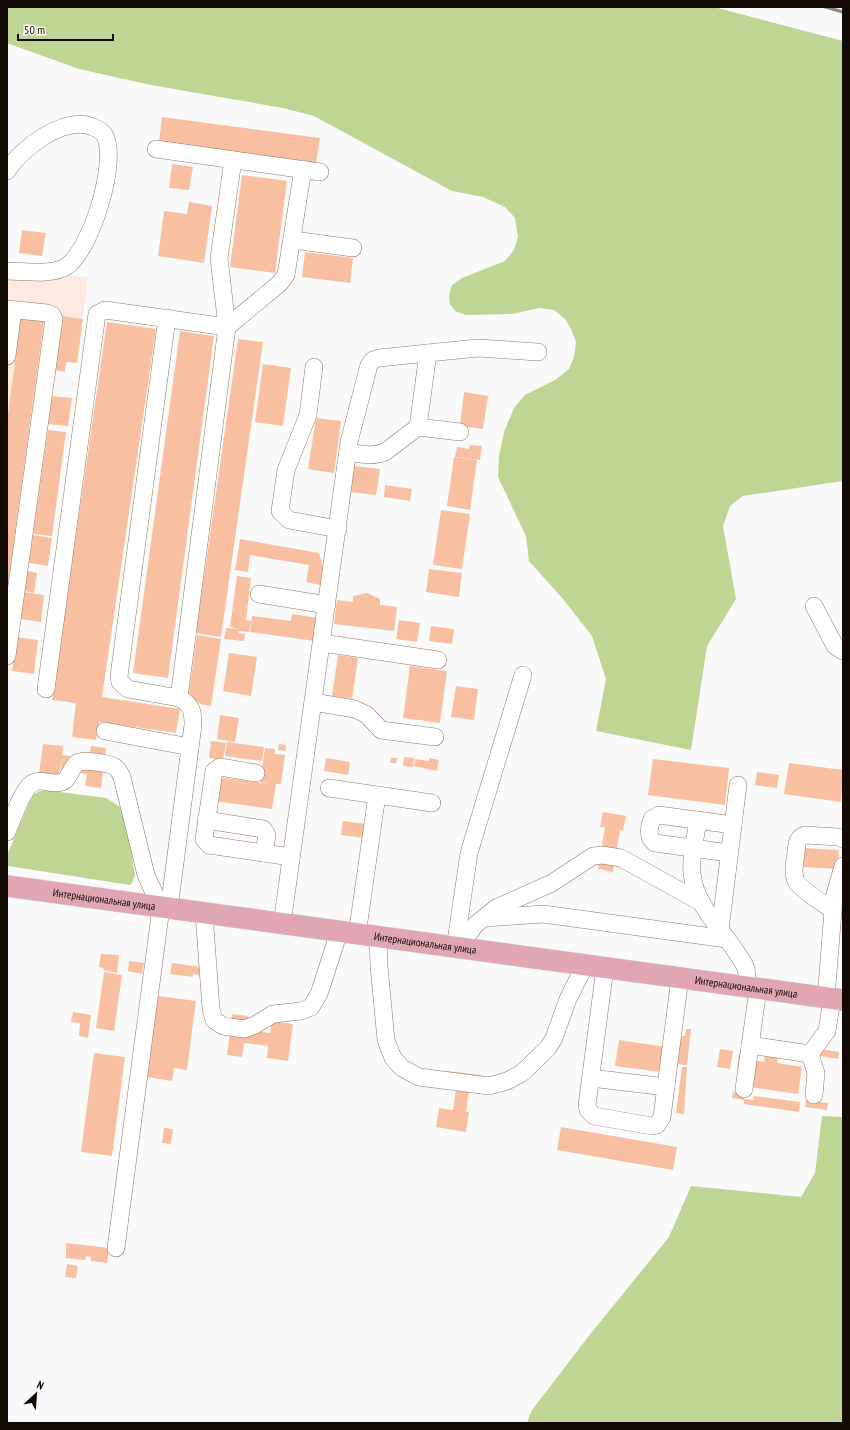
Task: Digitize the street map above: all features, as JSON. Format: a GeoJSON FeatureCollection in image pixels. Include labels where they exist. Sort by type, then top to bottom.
{"type":"FeatureCollection","features":[{"type":"Feature","properties":{"kind":"main road","name":"Интернациональная улица"},"geometry":{"type":"LineString","coordinates":[[7,886],[378,938],[834,999]]}},
{"type":"Feature","properties":{"kind":"lane"},"geometry":{"type":"LineString","coordinates":[[7,171],[20,155],[41,138],[62,127],[76,124],[88,125],[98,129],[105,136],[108,154],[105,180],[94,225],[84,246],[75,259],[66,266],[56,270],[7,271]]}},
{"type":"Feature","properties":{"kind":"lane"},"geometry":{"type":"LineString","coordinates":[[46,689],[95,318],[100,311],[105,310],[228,327],[280,283],[286,275],[293,240],[311,171],[156,149]]}},
{"type":"Feature","properties":{"kind":"lane"},"geometry":{"type":"LineString","coordinates":[[179,698],[228,327],[219,258],[233,160]]}},
{"type":"Feature","properties":{"kind":"lane"},"geometry":{"type":"LineString","coordinates":[[293,240],[353,248]]}},
{"type":"Feature","properties":{"kind":"lane"},"geometry":{"type":"LineString","coordinates":[[7,356],[10,309],[47,313],[52,315],[54,319],[7,656]]}},
{"type":"Feature","properties":{"kind":"lane"},"geometry":{"type":"LineString","coordinates":[[116,1248],[165,908],[190,747],[193,716],[188,703],[179,698],[128,689],[120,682],[119,676],[167,318]]}},
{"type":"Feature","properties":{"kind":"lane"},"geometry":{"type":"LineString","coordinates":[[282,924],[348,452],[369,365],[373,360],[379,358],[478,348],[538,352]]}},
{"type":"Feature","properties":{"kind":"lane"},"geometry":{"type":"LineString","coordinates":[[418,427],[428,353]]}},
{"type":"Feature","properties":{"kind":"lane"},"geometry":{"type":"LineString","coordinates":[[314,367],[308,414],[286,470],[280,511],[289,520],[338,529]]}},
{"type":"Feature","properties":{"kind":"lane"},"geometry":{"type":"LineString","coordinates":[[348,452],[371,456],[385,452],[418,427],[460,432]]}},
{"type":"Feature","properties":{"kind":"lane"},"geometry":{"type":"LineString","coordinates":[[259,594],[327,605]]}},
{"type":"Feature","properties":{"kind":"lane"},"geometry":{"type":"LineString","coordinates":[[814,606],[835,646],[843,651]]}},
{"type":"Feature","properties":{"kind":"lane"},"geometry":{"type":"LineString","coordinates":[[322,643],[438,660]]}},
{"type":"Feature","properties":{"kind":"lane"},"geometry":{"type":"LineString","coordinates":[[457,948],[469,853],[523,675]]}},
{"type":"Feature","properties":{"kind":"lane"},"geometry":{"type":"LineString","coordinates":[[313,702],[355,709],[367,716],[381,730],[435,738]]}},
{"type":"Feature","properties":{"kind":"lane"},"geometry":{"type":"LineString","coordinates":[[105,731],[190,747]]}},
{"type":"Feature","properties":{"kind":"lane"},"geometry":{"type":"LineString","coordinates":[[7,832],[25,791],[30,784],[37,781],[59,783],[64,781],[76,764],[81,761],[109,764],[120,771],[146,875],[165,908]]}},
{"type":"Feature","properties":{"kind":"lane"},"geometry":{"type":"LineString","coordinates":[[256,773],[216,768],[212,776],[204,839],[209,845],[291,857]]}},
{"type":"Feature","properties":{"kind":"lane"},"geometry":{"type":"LineString","coordinates":[[724,934],[729,853],[738,785]]}},
{"type":"Feature","properties":{"kind":"lane"},"geometry":{"type":"LineString","coordinates":[[330,788],[432,803]]}},
{"type":"Feature","properties":{"kind":"lane"},"geometry":{"type":"LineString","coordinates":[[204,914],[211,1009],[214,1020],[222,1026],[244,1029],[255,1025],[273,1014],[283,1011],[301,1011],[311,1007],[319,994],[348,933],[376,795]]}},
{"type":"Feature","properties":{"kind":"lane"},"geometry":{"type":"LineString","coordinates":[[729,853],[655,843],[649,835],[652,819],[659,815],[733,825]]}},
{"type":"Feature","properties":{"kind":"lane"},"geometry":{"type":"LineString","coordinates":[[206,820],[263,830],[267,835],[264,853]]}},
{"type":"Feature","properties":{"kind":"lane"},"geometry":{"type":"LineString","coordinates":[[698,820],[692,871],[693,880],[702,903],[745,966],[752,988],[750,1045],[744,1089]]}},
{"type":"Feature","properties":{"kind":"lane"},"geometry":{"type":"LineString","coordinates":[[833,910],[801,887],[796,881],[794,874],[797,842],[800,837],[804,835],[838,837],[843,839]]}},
{"type":"Feature","properties":{"kind":"lane"},"geometry":{"type":"LineString","coordinates":[[457,948],[475,925],[496,908],[552,883],[593,856],[602,855],[621,858],[702,903]]}},
{"type":"Feature","properties":{"kind":"lane"},"geometry":{"type":"LineString","coordinates":[[810,1054],[827,1031],[834,999],[833,910],[835,890],[843,866]]}},
{"type":"Feature","properties":{"kind":"lane"},"geometry":{"type":"LineString","coordinates":[[482,918],[543,914],[724,934]]}},
{"type":"Feature","properties":{"kind":"lane"},"geometry":{"type":"LineString","coordinates":[[378,938],[386,1040],[393,1058],[402,1068],[419,1077],[490,1086],[507,1082],[522,1073],[548,1048],[554,1038],[568,999],[584,965]]}},
{"type":"Feature","properties":{"kind":"lane"},"geometry":{"type":"LineString","coordinates":[[605,968],[587,1105],[590,1113],[594,1116],[652,1126],[657,1124],[662,1117],[680,978]]}},
{"type":"Feature","properties":{"kind":"lane"},"geometry":{"type":"LineString","coordinates":[[750,1045],[810,1054]]}},
{"type":"Feature","properties":{"kind":"lane"},"geometry":{"type":"LineString","coordinates":[[810,1054],[816,1073],[814,1095]]}},
{"type":"Feature","properties":{"kind":"lane"},"geometry":{"type":"LineString","coordinates":[[590,1078],[666,1087]]}},
{"type":"Feature","properties":{"kind":"shaded area"},"geometry":{"type":"Polygon","coordinates":[[[63,275],[88,277],[83,319],[59,316],[7,687],[7,279],[48,281],[63,275]]]}},
{"type":"Feature","properties":{"kind":"green space"},"geometry":{"type":"Polygon","coordinates":[[[7,7],[714,7],[843,41],[843,481],[743,496],[730,506],[723,526],[736,599],[707,646],[691,750],[596,731],[606,679],[592,636],[563,599],[529,561],[526,536],[498,477],[499,456],[504,432],[514,408],[525,395],[555,380],[569,369],[574,357],[576,342],[565,319],[554,310],[539,308],[512,314],[466,315],[455,311],[450,304],[449,294],[452,285],[462,278],[505,261],[514,250],[518,237],[515,218],[505,207],[483,197],[452,191],[314,116],[283,108],[151,85],[79,69],[7,43],[7,7]]]}},
{"type":"Feature","properties":{"kind":"green space"},"geometry":{"type":"Polygon","coordinates":[[[40,791],[52,791],[106,798],[120,807],[126,822],[135,875],[130,885],[8,866],[8,853],[30,801],[33,795],[40,791]]]}},
{"type":"Feature","properties":{"kind":"green space"},"geometry":{"type":"Polygon","coordinates":[[[822,1116],[843,1117],[843,1423],[527,1423],[532,1410],[588,1337],[669,1237],[691,1186],[801,1197],[815,1173],[822,1116]]]}},
{"type":"Feature","properties":{"kind":"building"},"geometry":{"type":"Polygon","coordinates":[[[162,117],[320,138],[316,163],[159,142],[162,117]]]}},
{"type":"Feature","properties":{"kind":"building"},"geometry":{"type":"Polygon","coordinates":[[[172,164],[193,167],[189,190],[169,188],[172,164]]]}},
{"type":"Feature","properties":{"kind":"building"},"geometry":{"type":"Polygon","coordinates":[[[242,175],[287,181],[275,273],[230,267],[242,175]]]}},
{"type":"Feature","properties":{"kind":"building"},"geometry":{"type":"Polygon","coordinates":[[[189,202],[212,206],[204,263],[158,256],[164,211],[187,214],[189,202]]]}},
{"type":"Feature","properties":{"kind":"building"},"geometry":{"type":"Polygon","coordinates":[[[22,230],[46,233],[42,256],[19,253],[22,230]]]}},
{"type":"Feature","properties":{"kind":"building"},"geometry":{"type":"Polygon","coordinates":[[[305,252],[353,258],[350,283],[302,277],[305,252]]]}},
{"type":"Feature","properties":{"kind":"building"},"geometry":{"type":"Polygon","coordinates":[[[62,316],[83,319],[77,363],[66,362],[65,372],[55,370],[62,316]]]}},
{"type":"Feature","properties":{"kind":"building"},"geometry":{"type":"Polygon","coordinates":[[[21,318],[44,321],[8,583],[7,421],[21,318]]]}},
{"type":"Feature","properties":{"kind":"building"},"geometry":{"type":"Polygon","coordinates":[[[107,322],[156,329],[102,697],[180,709],[176,733],[99,722],[96,740],[72,737],[76,703],[52,700],[107,322]]]}},
{"type":"Feature","properties":{"kind":"building"},"geometry":{"type":"Polygon","coordinates":[[[180,331],[214,336],[168,678],[133,673],[180,331]]]}},
{"type":"Feature","properties":{"kind":"building"},"geometry":{"type":"Polygon","coordinates":[[[238,339],[263,342],[221,637],[196,633],[238,339]]]}},
{"type":"Feature","properties":{"kind":"building"},"geometry":{"type":"Polygon","coordinates":[[[263,364],[291,368],[283,426],[255,422],[263,364]]]}},
{"type":"Feature","properties":{"kind":"building"},"geometry":{"type":"Polygon","coordinates":[[[464,392],[488,396],[483,429],[460,426],[464,392]]]}},
{"type":"Feature","properties":{"kind":"building"},"geometry":{"type":"Polygon","coordinates":[[[52,396],[72,398],[68,426],[48,424],[52,396]]]}},
{"type":"Feature","properties":{"kind":"building"},"geometry":{"type":"Polygon","coordinates":[[[316,418],[341,421],[334,473],[308,469],[316,418]]]}},
{"type":"Feature","properties":{"kind":"building"},"geometry":{"type":"Polygon","coordinates":[[[48,430],[66,432],[52,536],[33,534],[48,430]]]}},
{"type":"Feature","properties":{"kind":"building"},"geometry":{"type":"Polygon","coordinates":[[[470,445],[482,446],[480,460],[455,457],[457,447],[469,449],[470,445]]]}},
{"type":"Feature","properties":{"kind":"building"},"geometry":{"type":"Polygon","coordinates":[[[454,457],[477,460],[470,510],[447,506],[454,457]]]}},
{"type":"Feature","properties":{"kind":"building"},"geometry":{"type":"Polygon","coordinates":[[[354,466],[380,469],[376,495],[350,492],[354,466]]]}},
{"type":"Feature","properties":{"kind":"building"},"geometry":{"type":"Polygon","coordinates":[[[385,485],[412,489],[410,501],[384,497],[385,485]]]}},
{"type":"Feature","properties":{"kind":"building"},"geometry":{"type":"Polygon","coordinates":[[[441,510],[470,514],[462,569],[433,565],[441,510]]]}},
{"type":"Feature","properties":{"kind":"building"},"geometry":{"type":"Polygon","coordinates":[[[33,535],[52,538],[48,566],[29,563],[33,535]]]}},
{"type":"Feature","properties":{"kind":"building"},"geometry":{"type":"Polygon","coordinates":[[[240,539],[319,553],[323,567],[320,585],[306,582],[309,565],[250,555],[248,572],[235,570],[240,539]]]}},
{"type":"Feature","properties":{"kind":"building"},"geometry":{"type":"Polygon","coordinates":[[[429,569],[462,573],[459,597],[426,592],[429,569]]]}},
{"type":"Feature","properties":{"kind":"building"},"geometry":{"type":"Polygon","coordinates":[[[27,571],[37,573],[34,593],[24,591],[27,571]]]}},
{"type":"Feature","properties":{"kind":"building"},"geometry":{"type":"Polygon","coordinates":[[[237,576],[251,578],[246,620],[251,621],[249,632],[239,631],[239,633],[245,634],[244,641],[224,639],[226,628],[240,629],[230,627],[237,576]]]}},
{"type":"Feature","properties":{"kind":"building"},"geometry":{"type":"Polygon","coordinates":[[[24,592],[44,595],[41,622],[20,619],[24,592]]]}},
{"type":"Feature","properties":{"kind":"building"},"geometry":{"type":"Polygon","coordinates":[[[367,593],[380,599],[380,605],[397,607],[394,631],[334,624],[337,600],[353,602],[353,596],[367,593]]]}},
{"type":"Feature","properties":{"kind":"building"},"geometry":{"type":"Polygon","coordinates":[[[292,614],[318,618],[315,641],[250,632],[252,616],[291,621],[292,614]]]}},
{"type":"Feature","properties":{"kind":"building"},"geometry":{"type":"Polygon","coordinates":[[[399,620],[420,623],[417,642],[396,639],[399,620]]]}},
{"type":"Feature","properties":{"kind":"building"},"geometry":{"type":"Polygon","coordinates":[[[431,626],[454,629],[452,644],[429,641],[431,626]]]}},
{"type":"Feature","properties":{"kind":"building"},"geometry":{"type":"Polygon","coordinates":[[[197,635],[221,639],[211,706],[200,704],[189,693],[197,635]]]}},
{"type":"Feature","properties":{"kind":"building"},"geometry":{"type":"Polygon","coordinates":[[[17,637],[38,640],[34,674],[12,671],[17,637]]]}},
{"type":"Feature","properties":{"kind":"building"},"geometry":{"type":"Polygon","coordinates":[[[229,653],[257,657],[251,696],[223,691],[229,653]]]}},
{"type":"Feature","properties":{"kind":"building"},"geometry":{"type":"Polygon","coordinates":[[[338,655],[358,658],[352,699],[332,696],[338,655]]]}},
{"type":"Feature","properties":{"kind":"building"},"geometry":{"type":"Polygon","coordinates":[[[410,666],[447,671],[440,723],[403,718],[410,666]]]}},
{"type":"Feature","properties":{"kind":"building"},"geometry":{"type":"Polygon","coordinates":[[[456,686],[478,689],[474,720],[451,717],[456,686]]]}},
{"type":"Feature","properties":{"kind":"building"},"geometry":{"type":"Polygon","coordinates":[[[220,715],[239,718],[235,742],[217,739],[220,715]]]}},
{"type":"Feature","properties":{"kind":"building"},"geometry":{"type":"Polygon","coordinates":[[[211,741],[226,743],[223,760],[209,758],[211,741]]]}},
{"type":"Feature","properties":{"kind":"building"},"geometry":{"type":"Polygon","coordinates":[[[227,742],[264,747],[262,761],[225,756],[227,742]]]}},
{"type":"Feature","properties":{"kind":"building"},"geometry":{"type":"Polygon","coordinates":[[[43,744],[63,746],[62,755],[89,759],[91,746],[106,748],[101,788],[85,786],[87,774],[61,770],[62,760],[59,775],[39,773],[43,744]]]}},
{"type":"Feature","properties":{"kind":"building"},"geometry":{"type":"Polygon","coordinates":[[[279,744],[286,745],[286,751],[278,750],[279,744]]]}},
{"type":"Feature","properties":{"kind":"building"},"geometry":{"type":"Polygon","coordinates":[[[265,748],[275,749],[275,754],[285,755],[281,784],[276,784],[272,809],[215,801],[218,777],[272,784],[260,782],[265,748]]]}},
{"type":"Feature","properties":{"kind":"building"},"geometry":{"type":"Polygon","coordinates":[[[404,757],[414,758],[413,767],[403,766],[404,757]]]}},
{"type":"Feature","properties":{"kind":"building"},"geometry":{"type":"Polygon","coordinates":[[[326,758],[350,762],[348,775],[324,771],[326,758]]]}},
{"type":"Feature","properties":{"kind":"building"},"geometry":{"type":"Polygon","coordinates":[[[391,758],[397,758],[396,763],[390,763],[391,758]]]}},
{"type":"Feature","properties":{"kind":"building"},"geometry":{"type":"Polygon","coordinates":[[[429,758],[439,760],[437,771],[414,766],[415,759],[429,761],[429,758]]]}},
{"type":"Feature","properties":{"kind":"building"},"geometry":{"type":"Polygon","coordinates":[[[653,759],[729,768],[725,805],[648,795],[653,759]]]}},
{"type":"Feature","properties":{"kind":"building"},"geometry":{"type":"Polygon","coordinates":[[[789,763],[843,770],[841,802],[784,794],[789,763]]]}},
{"type":"Feature","properties":{"kind":"building"},"geometry":{"type":"Polygon","coordinates":[[[757,772],[779,775],[777,788],[755,785],[757,772]]]}},
{"type":"Feature","properties":{"kind":"building"},"geometry":{"type":"Polygon","coordinates":[[[603,812],[626,816],[623,831],[620,830],[613,872],[598,869],[605,827],[600,827],[603,812]]]}},
{"type":"Feature","properties":{"kind":"building"},"geometry":{"type":"Polygon","coordinates":[[[343,821],[366,824],[364,838],[341,835],[343,821]]]}},
{"type":"Feature","properties":{"kind":"building"},"geometry":{"type":"Polygon","coordinates":[[[804,848],[839,850],[838,869],[803,867],[804,848]]]}},
{"type":"Feature","properties":{"kind":"building"},"geometry":{"type":"Polygon","coordinates":[[[101,954],[119,955],[117,973],[103,970],[104,968],[99,967],[101,954]]]}},
{"type":"Feature","properties":{"kind":"building"},"geometry":{"type":"Polygon","coordinates":[[[129,961],[144,963],[142,974],[128,971],[129,961]]]}},
{"type":"Feature","properties":{"kind":"building"},"geometry":{"type":"Polygon","coordinates":[[[172,963],[201,967],[199,975],[193,974],[193,977],[170,974],[172,963]]]}},
{"type":"Feature","properties":{"kind":"building"},"geometry":{"type":"Polygon","coordinates":[[[104,972],[122,975],[114,1031],[96,1028],[104,972]]]}},
{"type":"Feature","properties":{"kind":"building"},"geometry":{"type":"Polygon","coordinates":[[[158,996],[196,1001],[187,1070],[174,1068],[172,1081],[147,1077],[158,996]]]}},
{"type":"Feature","properties":{"kind":"building"},"geometry":{"type":"Polygon","coordinates":[[[73,1012],[91,1015],[88,1038],[79,1036],[80,1023],[71,1022],[73,1012]]]}},
{"type":"Feature","properties":{"kind":"building"},"geometry":{"type":"Polygon","coordinates":[[[232,1014],[248,1016],[246,1030],[270,1033],[272,1021],[293,1024],[288,1061],[267,1058],[268,1046],[244,1043],[242,1057],[227,1055],[232,1014]]]}},
{"type":"Feature","properties":{"kind":"building"},"geometry":{"type":"Polygon","coordinates":[[[686,1029],[691,1029],[687,1065],[676,1064],[679,1040],[681,1041],[682,1036],[685,1036],[686,1029]]]}},
{"type":"Feature","properties":{"kind":"building"},"geometry":{"type":"Polygon","coordinates":[[[619,1040],[666,1047],[662,1072],[615,1066],[619,1040]]]}},
{"type":"Feature","properties":{"kind":"building"},"geometry":{"type":"Polygon","coordinates":[[[720,1049],[733,1051],[730,1069],[717,1067],[720,1049]]]}},
{"type":"Feature","properties":{"kind":"building"},"geometry":{"type":"Polygon","coordinates":[[[821,1049],[839,1052],[838,1059],[820,1056],[821,1049]]]}},
{"type":"Feature","properties":{"kind":"building"},"geometry":{"type":"Polygon","coordinates":[[[94,1053],[125,1057],[112,1156],[81,1152],[94,1053]]]}},
{"type":"Feature","properties":{"kind":"building"},"geometry":{"type":"Polygon","coordinates":[[[739,1054],[745,1055],[743,1070],[737,1069],[739,1054]]]}},
{"type":"Feature","properties":{"kind":"building"},"geometry":{"type":"Polygon","coordinates":[[[765,1056],[778,1058],[777,1063],[802,1067],[798,1094],[750,1087],[754,1060],[764,1062],[765,1056]]]}},
{"type":"Feature","properties":{"kind":"building"},"geometry":{"type":"Polygon","coordinates":[[[682,1067],[687,1067],[684,1114],[676,1113],[682,1067]]]}},
{"type":"Feature","properties":{"kind":"building"},"geometry":{"type":"Polygon","coordinates":[[[447,1071],[481,1075],[479,1092],[469,1090],[466,1112],[469,1112],[466,1132],[436,1127],[439,1108],[453,1110],[456,1089],[445,1087],[447,1071]]]}},
{"type":"Feature","properties":{"kind":"building"},"geometry":{"type":"Polygon","coordinates":[[[733,1092],[745,1094],[744,1100],[732,1098],[733,1092]]]}},
{"type":"Feature","properties":{"kind":"building"},"geometry":{"type":"Polygon","coordinates":[[[754,1096],[800,1102],[799,1112],[744,1104],[744,1099],[754,1100],[754,1096]]]}},
{"type":"Feature","properties":{"kind":"building"},"geometry":{"type":"Polygon","coordinates":[[[806,1100],[828,1103],[827,1110],[805,1107],[806,1100]]]}},
{"type":"Feature","properties":{"kind":"building"},"geometry":{"type":"Polygon","coordinates":[[[561,1127],[677,1147],[673,1170],[557,1150],[561,1127]]]}},
{"type":"Feature","properties":{"kind":"building"},"geometry":{"type":"Polygon","coordinates":[[[164,1128],[173,1129],[171,1144],[162,1143],[164,1128]]]}},
{"type":"Feature","properties":{"kind":"building"},"geometry":{"type":"Polygon","coordinates":[[[66,1243],[109,1248],[107,1263],[91,1261],[91,1257],[86,1256],[85,1260],[66,1258],[66,1243]]]}},
{"type":"Feature","properties":{"kind":"building"},"geometry":{"type":"Polygon","coordinates":[[[67,1264],[78,1266],[76,1278],[65,1277],[67,1264]]]}},
{"type":"Feature","properties":{"kind":"railway"},"geometry":{"type":"LineString","coordinates":[[825,7],[843,12]]}}]}
